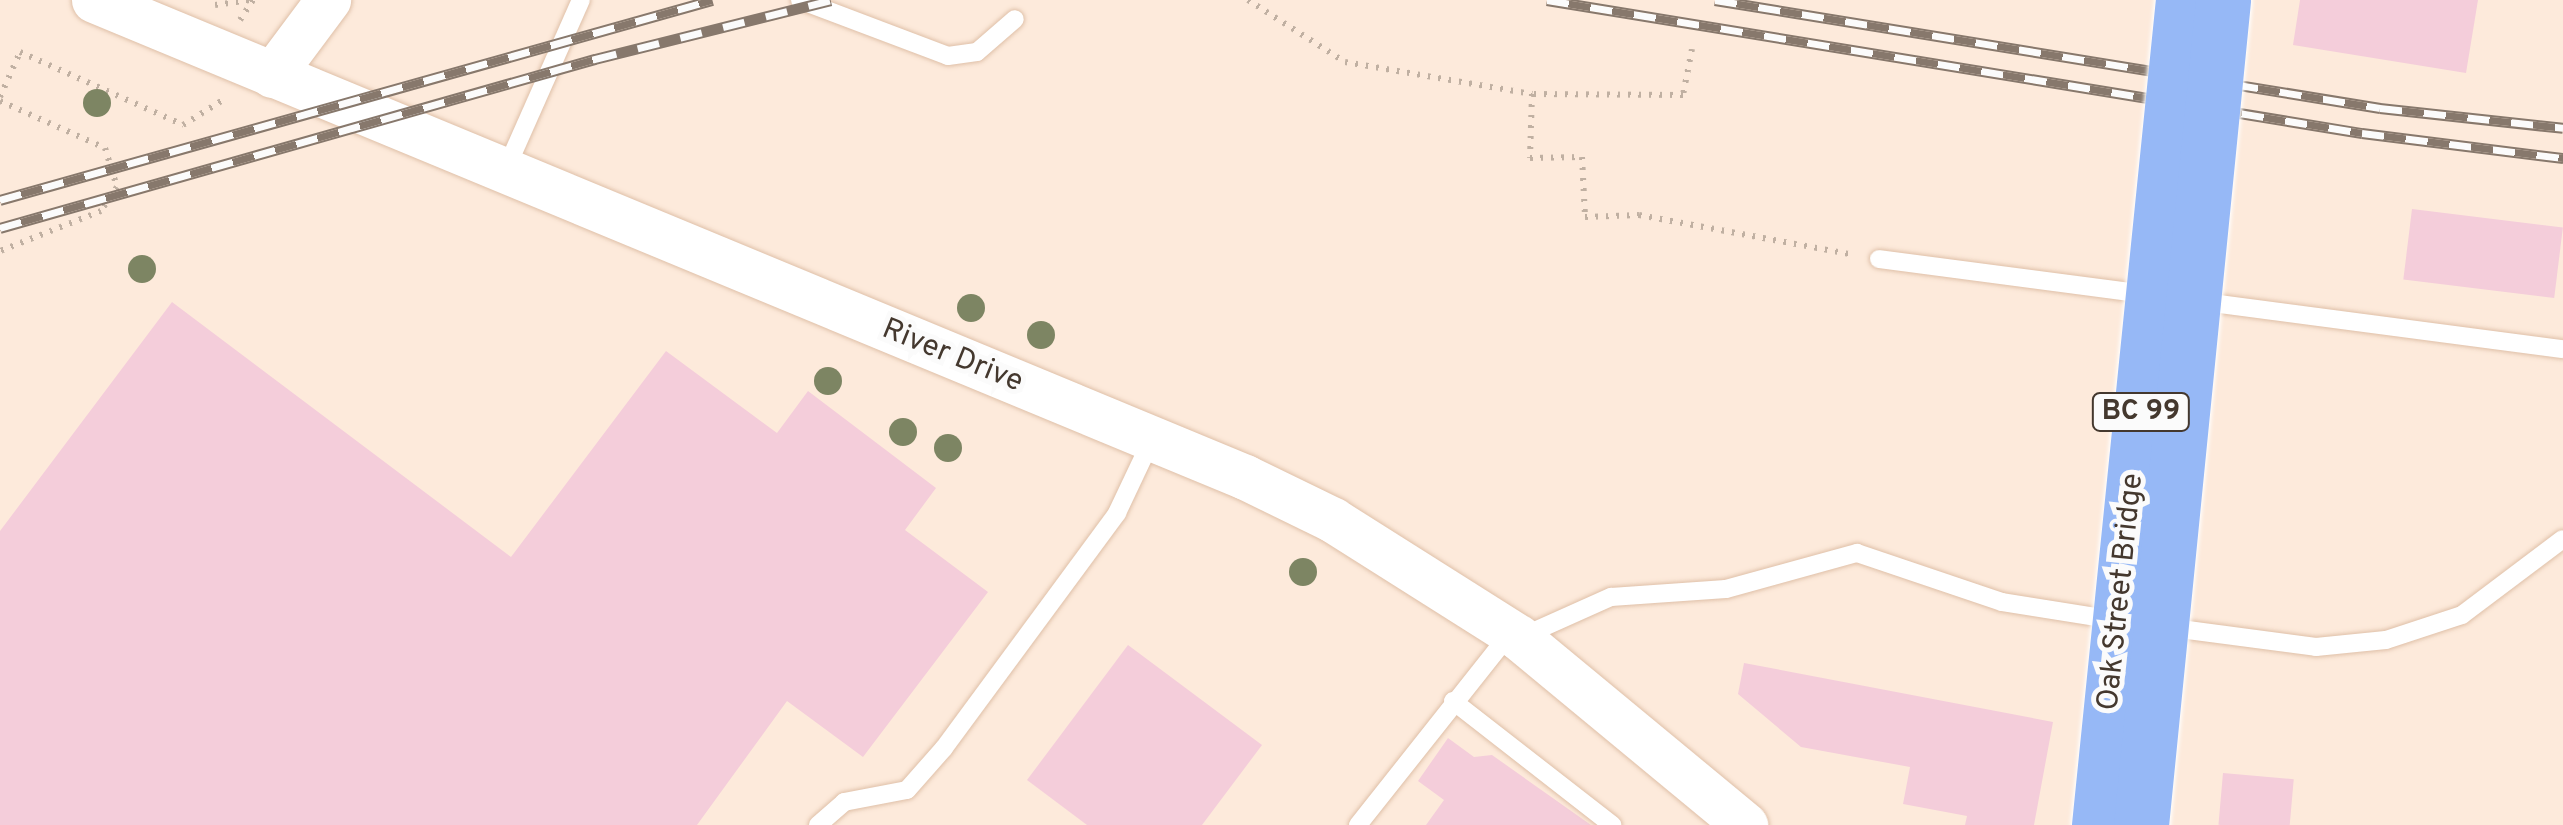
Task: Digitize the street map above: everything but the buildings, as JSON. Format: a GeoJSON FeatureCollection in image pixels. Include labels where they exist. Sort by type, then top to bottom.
{"type":"FeatureCollection","features":[{"type":"Feature","properties":{"kind":"highway","name":"Oak Street Bridge"},"geometry":{"type":"LineString","coordinates":[[2099,825],[2182,0]]}},
{"type":"Feature","properties":{"kind":"highway","name":"Oak Street Bridge"},"geometry":{"type":"LineString","coordinates":[[2140,825],[2223,0]]}},
{"type":"Feature","properties":{"kind":"street","name":"River Drive"},"geometry":{"type":"LineString","coordinates":[[94,0],[504,174],[1152,439],[1333,520],[1518,637],[1739,823]]}},
{"type":"Feature","properties":{"kind":"street"},"geometry":{"type":"LineString","coordinates":[[272,75],[328,0]]}},
{"type":"Feature","properties":{"kind":"lane"},"geometry":{"type":"LineString","coordinates":[[504,174],[580,0]]}},
{"type":"Feature","properties":{"kind":"lane"},"geometry":{"type":"LineString","coordinates":[[800,0],[948,56],[977,52],[1014,19]]}},
{"type":"Feature","properties":{"kind":"lane"},"geometry":{"type":"LineString","coordinates":[[1879,259],[2563,349]]}},
{"type":"Feature","properties":{"kind":"lane"},"geometry":{"type":"LineString","coordinates":[[818,825],[844,802],[907,790],[944,748],[1117,513],[1152,439]]}},
{"type":"Feature","properties":{"kind":"lane"},"geometry":{"type":"LineString","coordinates":[[1358,825],[1498,647],[1611,597],[1726,589],[1857,553],[1966,592],[2039,610],[2316,647],[2354,646],[2462,615],[2563,539]]}},
{"type":"Feature","properties":{"kind":"lane"},"geometry":{"type":"LineString","coordinates":[[1453,702],[1612,825]]}},
{"type":"Feature","properties":{"kind":"path"},"geometry":{"type":"LineString","coordinates":[[201,6],[253,0]]}},
{"type":"Feature","properties":{"kind":"path"},"geometry":{"type":"LineString","coordinates":[[243,15],[253,0]]}},
{"type":"Feature","properties":{"kind":"path"},"geometry":{"type":"LineString","coordinates":[[1248,0],[1345,62],[1532,94],[1683,95],[1692,49]]}},
{"type":"Feature","properties":{"kind":"path"},"geometry":{"type":"LineString","coordinates":[[0,251],[101,211],[117,187],[106,148],[0,99],[20,52],[183,124]]}},
{"type":"Feature","properties":{"kind":"path"},"geometry":{"type":"LineString","coordinates":[[1532,94],[1530,158],[1582,157],[1585,217],[1640,215],[1879,259]]}},
{"type":"Feature","properties":{"kind":"railway"},"geometry":{"type":"LineString","coordinates":[[0,200],[712,0]]}},
{"type":"Feature","properties":{"kind":"railway"},"geometry":{"type":"LineString","coordinates":[[0,228],[595,59],[831,0]]}},
{"type":"Feature","properties":{"kind":"railway"},"geometry":{"type":"LineString","coordinates":[[1547,0],[2362,133],[2563,158]]}},
{"type":"Feature","properties":{"kind":"railway"},"geometry":{"type":"LineString","coordinates":[[1715,0],[2380,108],[2563,128]]}}]}
